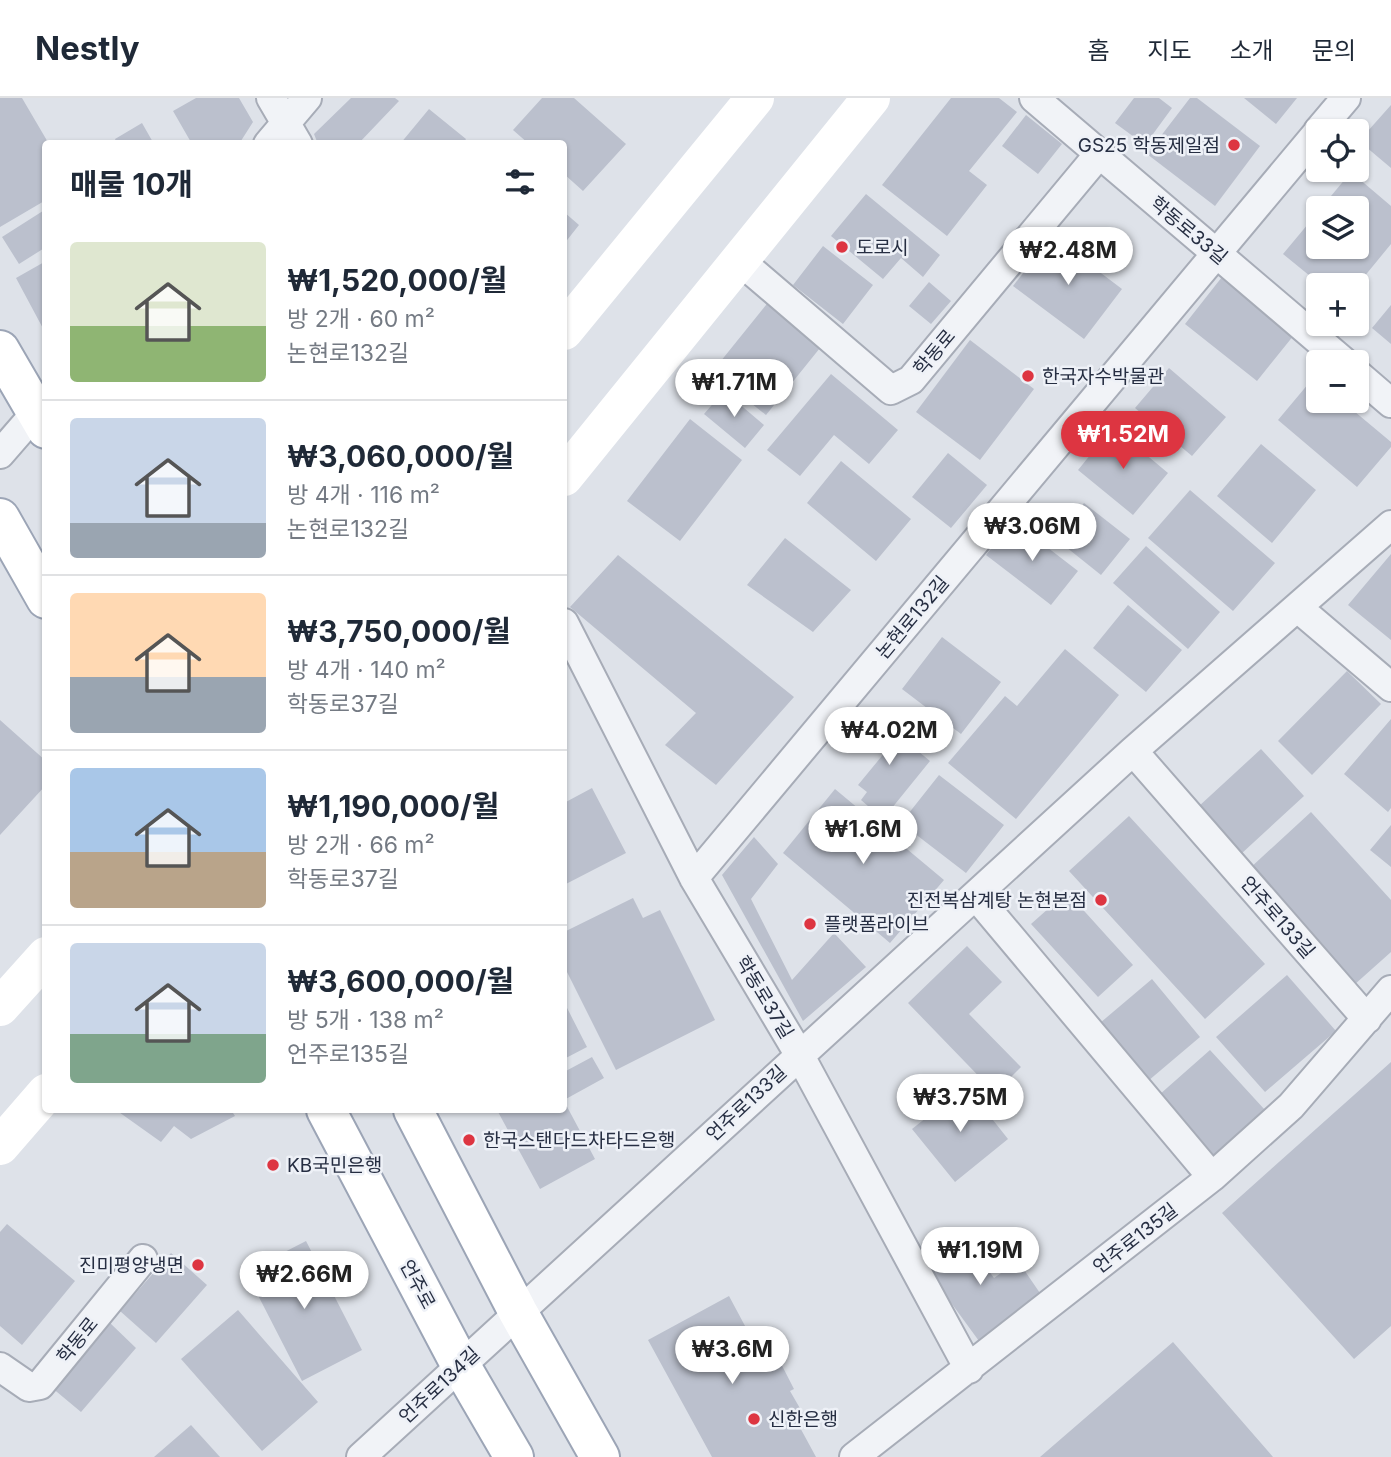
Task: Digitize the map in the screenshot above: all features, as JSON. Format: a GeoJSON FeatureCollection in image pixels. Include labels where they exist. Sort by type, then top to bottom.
{"type":"FeatureCollection","features":[{"type":"Feature","properties":{"kind":"main road"},"geometry":{"type":"LineString","coordinates":[[567,327],[755,98]]}},
{"type":"Feature","properties":{"kind":"main road"},"geometry":{"type":"LineString","coordinates":[[567,473],[871,98]]}},
{"type":"Feature","properties":{"kind":"main road"},"geometry":{"type":"LineString","coordinates":[[0,350],[42,414]]}},
{"type":"Feature","properties":{"kind":"main road"},"geometry":{"type":"LineString","coordinates":[[0,518],[42,592]]}},
{"type":"Feature","properties":{"kind":"main road"},"geometry":{"type":"LineString","coordinates":[[0,1007],[42,960]]}},
{"type":"Feature","properties":{"kind":"main road"},"geometry":{"type":"LineString","coordinates":[[0,1146],[42,1098]]}},
{"type":"Feature","properties":{"kind":"main road","name":"언주로"},"geometry":{"type":"LineString","coordinates":[[328,1113],[461,1366],[514,1457]]}},
{"type":"Feature","properties":{"kind":"main road"},"geometry":{"type":"LineString","coordinates":[[414,1113],[517,1312],[600,1457]]}},
{"type":"Feature","properties":{"kind":"street"},"geometry":{"type":"LineString","coordinates":[[271,98],[284,137]]}},
{"type":"Feature","properties":{"kind":"street"},"geometry":{"type":"LineString","coordinates":[[284,137],[307,98]]}},
{"type":"Feature","properties":{"kind":"street","name":"학동로33길"},"geometry":{"type":"LineString","coordinates":[[1034,98],[1330,350]]}},
{"type":"Feature","properties":{"kind":"street","name":"논현로132길"},"geometry":{"type":"LineString","coordinates":[[1328,119],[1346,98]]}},
{"type":"Feature","properties":{"kind":"street","name":"논현로132길"},"geometry":{"type":"LineString","coordinates":[[694,878],[1306,145]]}},
{"type":"Feature","properties":{"kind":"street","name":"학동로"},"geometry":{"type":"LineString","coordinates":[[739,260],[891,390],[911,380],[1100,153]]}},
{"type":"Feature","properties":{"kind":"street"},"geometry":{"type":"LineString","coordinates":[[1369,384],[1391,403]]}},
{"type":"Feature","properties":{"kind":"street"},"geometry":{"type":"LineString","coordinates":[[0,454],[42,414]]}},
{"type":"Feature","properties":{"kind":"street","name":"언주로133길"},"geometry":{"type":"LineString","coordinates":[[517,1312],[1133,751],[1391,525]]}},
{"type":"Feature","properties":{"kind":"street"},"geometry":{"type":"LineString","coordinates":[[1298,608],[1391,687]]}},
{"type":"Feature","properties":{"kind":"street","name":"학동로37길"},"geometry":{"type":"LineString","coordinates":[[567,629],[694,878],[799,1054],[969,1369]]}},
{"type":"Feature","properties":{"kind":"street","name":"언주로133길"},"geometry":{"type":"LineString","coordinates":[[1133,751],[1367,1019]]}},
{"type":"Feature","properties":{"kind":"street"},"geometry":{"type":"LineString","coordinates":[[976,896],[1212,1177]]}},
{"type":"Feature","properties":{"kind":"street","name":"언주로135길"},"geometry":{"type":"LineString","coordinates":[[854,1457],[1212,1177],[1291,1106],[1391,990]]}},
{"type":"Feature","properties":{"kind":"street","name":"학동로"},"geometry":{"type":"LineString","coordinates":[[0,1367],[29,1387],[40,1385],[143,1259]]}},
{"type":"Feature","properties":{"kind":"street","name":"언주로134길"},"geometry":{"type":"LineString","coordinates":[[360,1457],[517,1312]]}},
{"type":"Feature","properties":{"kind":"building"},"geometry":{"type":"Polygon","coordinates":[[[0,98],[22,98],[47,140],[42,140],[42,202],[0,227],[0,98]]]}},
{"type":"Feature","properties":{"kind":"building"},"geometry":{"type":"Polygon","coordinates":[[[196,98],[239,98],[253,122],[242,140],[190,140],[173,111],[196,98]]]}},
{"type":"Feature","properties":{"kind":"building"},"geometry":{"type":"Polygon","coordinates":[[[351,98],[395,98],[399,101],[362,140],[316,140],[314,134],[351,98]]]}},
{"type":"Feature","properties":{"kind":"building"},"geometry":{"type":"Polygon","coordinates":[[[542,98],[574,98],[626,144],[583,191],[567,177],[567,140],[524,140],[513,130],[542,98]]]}},
{"type":"Feature","properties":{"kind":"building"},"geometry":{"type":"Polygon","coordinates":[[[951,98],[999,98],[1017,112],[969,171],[987,185],[947,236],[882,185],[951,98]]]}},
{"type":"Feature","properties":{"kind":"building"},"geometry":{"type":"Polygon","coordinates":[[[1134,98],[1159,98],[1172,108],[1145,145],[1115,123],[1134,98]]]}},
{"type":"Feature","properties":{"kind":"building"},"geometry":{"type":"Polygon","coordinates":[[[1190,98],[1197,98],[1260,146],[1215,206],[1147,154],[1190,98]]]}},
{"type":"Feature","properties":{"kind":"building"},"geometry":{"type":"Polygon","coordinates":[[[1244,98],[1297,98],[1276,124],[1244,98]]]}},
{"type":"Feature","properties":{"kind":"building"},"geometry":{"type":"Polygon","coordinates":[[[1391,105],[1391,168],[1369,149],[1369,130],[1391,105]]]}},
{"type":"Feature","properties":{"kind":"building"},"geometry":{"type":"Polygon","coordinates":[[[429,109],[466,139],[465,140],[403,140],[429,109]]]}},
{"type":"Feature","properties":{"kind":"building"},"geometry":{"type":"Polygon","coordinates":[[[1026,115],[1062,144],[1038,174],[1002,146],[1026,115]]]}},
{"type":"Feature","properties":{"kind":"building"},"geometry":{"type":"Polygon","coordinates":[[[142,123],[152,140],[115,140],[142,123]]]}},
{"type":"Feature","properties":{"kind":"building"},"geometry":{"type":"Polygon","coordinates":[[[1343,182],[1363,182],[1391,206],[1391,244],[1367,273],[1306,273],[1283,254],[1306,226],[1306,259],[1369,259],[1369,196],[1331,196],[1343,182]]]}},
{"type":"Feature","properties":{"kind":"building"},"geometry":{"type":"Polygon","coordinates":[[[866,194],[940,255],[923,277],[901,258],[883,279],[831,236],[866,194]]]}},
{"type":"Feature","properties":{"kind":"building"},"geometry":{"type":"Polygon","coordinates":[[[42,212],[42,250],[19,264],[2,237],[42,212]]]}},
{"type":"Feature","properties":{"kind":"building"},"geometry":{"type":"Polygon","coordinates":[[[567,215],[579,225],[567,240],[567,215]]]}},
{"type":"Feature","properties":{"kind":"building"},"geometry":{"type":"Polygon","coordinates":[[[1052,236],[1122,289],[1084,339],[1013,286],[1052,236]]]}},
{"type":"Feature","properties":{"kind":"building"},"geometry":{"type":"Polygon","coordinates":[[[823,246],[873,285],[843,324],[793,285],[823,246]]]}},
{"type":"Feature","properties":{"kind":"building"},"geometry":{"type":"Polygon","coordinates":[[[42,263],[42,327],[16,278],[42,263]]]}},
{"type":"Feature","properties":{"kind":"building"},"geometry":{"type":"Polygon","coordinates":[[[1222,277],[1294,335],[1257,381],[1185,324],[1222,277]]]}},
{"type":"Feature","properties":{"kind":"building"},"geometry":{"type":"Polygon","coordinates":[[[929,282],[951,301],[931,324],[909,306],[929,282]]]}},
{"type":"Feature","properties":{"kind":"building"},"geometry":{"type":"Polygon","coordinates":[[[770,300],[824,343],[766,415],[712,372],[770,300]]]}},
{"type":"Feature","properties":{"kind":"building"},"geometry":{"type":"Polygon","coordinates":[[[1391,305],[1391,344],[1372,328],[1391,305]]]}},
{"type":"Feature","properties":{"kind":"building"},"geometry":{"type":"Polygon","coordinates":[[[970,340],[1034,389],[980,460],[916,412],[970,340]]]}},
{"type":"Feature","properties":{"kind":"building"},"geometry":{"type":"Polygon","coordinates":[[[1169,368],[1226,417],[1192,456],[1135,408],[1169,368]]]}},
{"type":"Feature","properties":{"kind":"building"},"geometry":{"type":"Polygon","coordinates":[[[831,374],[898,430],[869,464],[834,435],[800,476],[767,450],[831,374]]]}},
{"type":"Feature","properties":{"kind":"building"},"geometry":{"type":"Polygon","coordinates":[[[1306,387],[1306,413],[1356,413],[1391,442],[1391,447],[1357,487],[1278,420],[1306,387]]]}},
{"type":"Feature","properties":{"kind":"building"},"geometry":{"type":"Polygon","coordinates":[[[724,391],[764,425],[745,448],[704,414],[724,391]]]}},
{"type":"Feature","properties":{"kind":"building"},"geometry":{"type":"Polygon","coordinates":[[[690,419],[742,460],[680,541],[627,501],[690,419]]]}},
{"type":"Feature","properties":{"kind":"building"},"geometry":{"type":"Polygon","coordinates":[[[1113,427],[1168,473],[1133,515],[1078,470],[1113,427]]]}},
{"type":"Feature","properties":{"kind":"building"},"geometry":{"type":"Polygon","coordinates":[[[1261,444],[1316,490],[1272,543],[1217,496],[1261,444]]]}},
{"type":"Feature","properties":{"kind":"building"},"geometry":{"type":"Polygon","coordinates":[[[948,453],[987,485],[951,528],[912,497],[948,453]]]}},
{"type":"Feature","properties":{"kind":"building"},"geometry":{"type":"Polygon","coordinates":[[[841,461],[911,519],[876,561],[807,503],[841,461]]]}},
{"type":"Feature","properties":{"kind":"building"},"geometry":{"type":"Polygon","coordinates":[[[1190,490],[1275,563],[1233,611],[1148,538],[1190,490]]]}},
{"type":"Feature","properties":{"kind":"building"},"geometry":{"type":"Polygon","coordinates":[[[1084,503],[1130,539],[1101,575],[1056,539],[1084,503]]]}},
{"type":"Feature","properties":{"kind":"building"},"geometry":{"type":"Polygon","coordinates":[[[1013,521],[1078,571],[1051,605],[986,555],[1013,521]]]}},
{"type":"Feature","properties":{"kind":"building"},"geometry":{"type":"Polygon","coordinates":[[[785,538],[851,590],[813,632],[747,585],[785,538]]]}},
{"type":"Feature","properties":{"kind":"building"},"geometry":{"type":"Polygon","coordinates":[[[1146,546],[1220,612],[1188,649],[1113,583],[1146,546]]]}},
{"type":"Feature","properties":{"kind":"building"},"geometry":{"type":"Polygon","coordinates":[[[1391,554],[1391,640],[1348,605],[1391,554]]]}},
{"type":"Feature","properties":{"kind":"building"},"geometry":{"type":"Polygon","coordinates":[[[618,555],[794,697],[716,785],[665,745],[696,713],[570,607],[618,555]]]}},
{"type":"Feature","properties":{"kind":"building"},"geometry":{"type":"Polygon","coordinates":[[[1128,605],[1182,650],[1146,692],[1093,648],[1128,605]]]}},
{"type":"Feature","properties":{"kind":"building"},"geometry":{"type":"Polygon","coordinates":[[[942,637],[1001,682],[961,734],[902,689],[942,637]]]}},
{"type":"Feature","properties":{"kind":"building"},"geometry":{"type":"Polygon","coordinates":[[[1065,649],[1119,695],[1016,819],[948,763],[1005,696],[1017,706],[1065,649]]]}},
{"type":"Feature","properties":{"kind":"building"},"geometry":{"type":"Polygon","coordinates":[[[1347,671],[1381,704],[1312,775],[1278,741],[1347,671]]]}},
{"type":"Feature","properties":{"kind":"building"},"geometry":{"type":"Polygon","coordinates":[[[871,712],[930,761],[883,819],[861,800],[867,792],[858,785],[886,751],[858,728],[871,712]]]}},
{"type":"Feature","properties":{"kind":"building"},"geometry":{"type":"Polygon","coordinates":[[[1391,719],[1391,808],[1388,812],[1344,774],[1391,719]]]}},
{"type":"Feature","properties":{"kind":"building"},"geometry":{"type":"Polygon","coordinates":[[[0,720],[42,757],[42,789],[0,835],[0,720]]]}},
{"type":"Feature","properties":{"kind":"building"},"geometry":{"type":"Polygon","coordinates":[[[1261,749],[1304,796],[1241,854],[1198,807],[1261,749]]]}},
{"type":"Feature","properties":{"kind":"building"},"geometry":{"type":"Polygon","coordinates":[[[939,775],[1004,825],[966,873],[901,823],[939,775]]]}},
{"type":"Feature","properties":{"kind":"building"},"geometry":{"type":"Polygon","coordinates":[[[592,788],[626,853],[567,883],[567,801],[592,788]]]}},
{"type":"Feature","properties":{"kind":"building"},"geometry":{"type":"Polygon","coordinates":[[[835,789],[944,880],[890,943],[783,853],[835,789]]]}},
{"type":"Feature","properties":{"kind":"building"},"geometry":{"type":"Polygon","coordinates":[[[1311,812],[1391,900],[1391,952],[1354,985],[1249,869],[1311,812]]]}},
{"type":"Feature","properties":{"kind":"building"},"geometry":{"type":"Polygon","coordinates":[[[1129,816],[1265,964],[1205,1019],[1069,871],[1129,816]]]}},
{"type":"Feature","properties":{"kind":"building"},"geometry":{"type":"Polygon","coordinates":[[[1391,825],[1391,867],[1370,850],[1391,825]]]}},
{"type":"Feature","properties":{"kind":"building"},"geometry":{"type":"Polygon","coordinates":[[[754,837],[778,864],[751,899],[792,980],[834,933],[866,967],[803,1021],[722,875],[754,837]]]}},
{"type":"Feature","properties":{"kind":"building"},"geometry":{"type":"Polygon","coordinates":[[[1067,892],[1133,965],[1098,997],[1031,924],[1067,892]]]}},
{"type":"Feature","properties":{"kind":"building"},"geometry":{"type":"Polygon","coordinates":[[[633,898],[643,918],[660,910],[715,1020],[616,1070],[567,972],[567,931],[633,898]]]}},
{"type":"Feature","properties":{"kind":"building"},"geometry":{"type":"Polygon","coordinates":[[[967,946],[1002,982],[969,1014],[1021,1067],[995,1093],[908,1003],[967,946]]]}},
{"type":"Feature","properties":{"kind":"building"},"geometry":{"type":"Polygon","coordinates":[[[1287,975],[1336,1031],[1265,1092],[1216,1037],[1287,975]]]}},
{"type":"Feature","properties":{"kind":"building"},"geometry":{"type":"Polygon","coordinates":[[[1152,979],[1200,1037],[1148,1081],[1100,1023],[1152,979]]]}},
{"type":"Feature","properties":{"kind":"building"},"geometry":{"type":"Polygon","coordinates":[[[567,1008],[587,1047],[567,1057],[567,1008]]]}},
{"type":"Feature","properties":{"kind":"building"},"geometry":{"type":"Polygon","coordinates":[[[1210,1050],[1265,1110],[1215,1156],[1159,1095],[1210,1050]]]}},
{"type":"Feature","properties":{"kind":"building"},"geometry":{"type":"Polygon","coordinates":[[[592,1057],[604,1078],[567,1098],[567,1070],[592,1057]]]}},
{"type":"Feature","properties":{"kind":"building"},"geometry":{"type":"Polygon","coordinates":[[[1391,1062],[1391,1326],[1354,1359],[1222,1213],[1391,1062]]]}},
{"type":"Feature","properties":{"kind":"building"},"geometry":{"type":"Polygon","coordinates":[[[966,1086],[1008,1139],[955,1182],[912,1129],[966,1086]]]}},
{"type":"Feature","properties":{"kind":"building"},"geometry":{"type":"Polygon","coordinates":[[[567,1107],[595,1159],[540,1189],[499,1113],[567,1113],[567,1107]]]}},
{"type":"Feature","properties":{"kind":"building"},"geometry":{"type":"Polygon","coordinates":[[[120,1113],[233,1113],[235,1116],[191,1139],[174,1126],[161,1142],[120,1113]]]}},
{"type":"Feature","properties":{"kind":"building"},"geometry":{"type":"Polygon","coordinates":[[[7,1224],[75,1281],[22,1345],[0,1326],[0,1232],[7,1224]]]}},
{"type":"Feature","properties":{"kind":"building"},"geometry":{"type":"Polygon","coordinates":[[[962,1234],[994,1278],[1018,1261],[1042,1296],[979,1341],[922,1263],[962,1234]]]}},
{"type":"Feature","properties":{"kind":"building"},"geometry":{"type":"Polygon","coordinates":[[[306,1241],[362,1350],[302,1381],[246,1272],[306,1241]]]}},
{"type":"Feature","properties":{"kind":"building"},"geometry":{"type":"Polygon","coordinates":[[[171,1253],[207,1285],[156,1343],[120,1311],[171,1253]]]}},
{"type":"Feature","properties":{"kind":"building"},"geometry":{"type":"Polygon","coordinates":[[[729,1296],[752,1339],[758,1335],[770,1355],[775,1352],[794,1389],[790,1391],[805,1417],[797,1422],[816,1457],[712,1457],[648,1340],[729,1296]]]}},
{"type":"Feature","properties":{"kind":"building"},"geometry":{"type":"Polygon","coordinates":[[[238,1310],[318,1402],[262,1451],[181,1359],[238,1310]]]}},
{"type":"Feature","properties":{"kind":"building"},"geometry":{"type":"Polygon","coordinates":[[[109,1322],[136,1348],[81,1412],[51,1387],[109,1322]]]}},
{"type":"Feature","properties":{"kind":"building"},"geometry":{"type":"Polygon","coordinates":[[[1173,1342],[1273,1457],[1040,1457],[1173,1342]]]}},
{"type":"Feature","properties":{"kind":"building"},"geometry":{"type":"Polygon","coordinates":[[[191,1425],[220,1457],[154,1457],[191,1425]]]}},
{"type":"Feature","properties":{"kind":"place","name":"GS25 학동제일점"},"geometry":{"type":"Point","coordinates":[1234,145]}},
{"type":"Feature","properties":{"kind":"place","name":"도로시"},"geometry":{"type":"Point","coordinates":[842,247]}},
{"type":"Feature","properties":{"kind":"place","name":"한국자수박물관"},"geometry":{"type":"Point","coordinates":[1028,376]}},
{"type":"Feature","properties":{"kind":"place","name":"진전복삼계탕 논현본점"},"geometry":{"type":"Point","coordinates":[1101,900]}},
{"type":"Feature","properties":{"kind":"place","name":"플랫폼라이브"},"geometry":{"type":"Point","coordinates":[810,924]}},
{"type":"Feature","properties":{"kind":"place","name":"한국스탠다드차타드은행"},"geometry":{"type":"Point","coordinates":[469,1140]}},
{"type":"Feature","properties":{"kind":"place","name":"KB국민은행"},"geometry":{"type":"Point","coordinates":[273,1165]}},
{"type":"Feature","properties":{"kind":"place","name":"진미평양냉면"},"geometry":{"type":"Point","coordinates":[198,1265]}},
{"type":"Feature","properties":{"kind":"place","name":"신한은행"},"geometry":{"type":"Point","coordinates":[754,1419]}}]}
